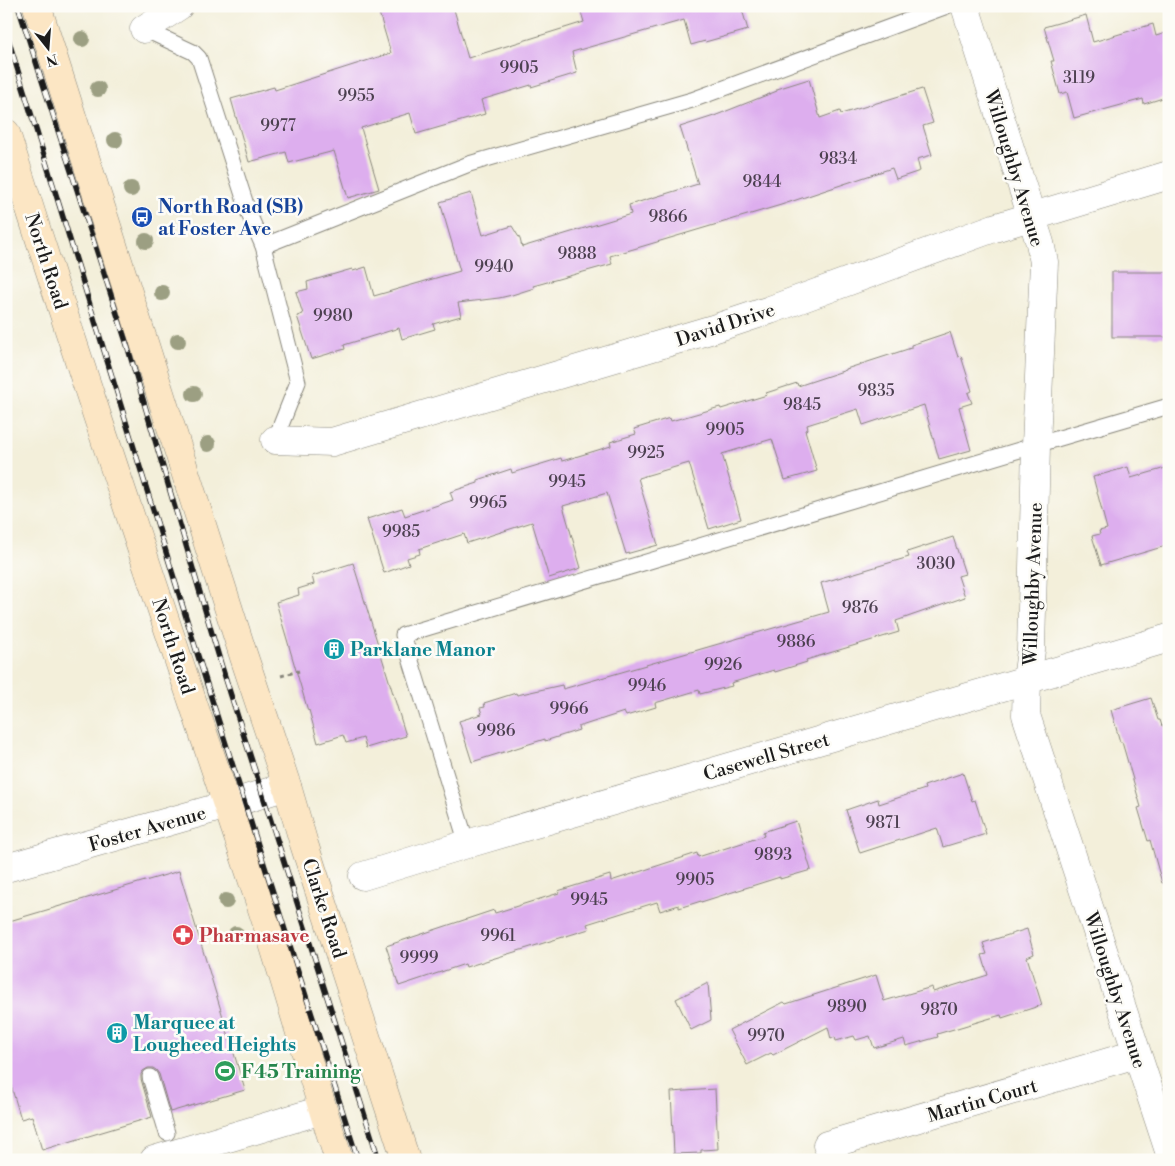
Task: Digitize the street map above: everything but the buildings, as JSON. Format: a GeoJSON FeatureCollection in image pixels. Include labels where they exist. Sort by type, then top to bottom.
{"type":"FeatureCollection","features":[{"type":"Feature","properties":{"kind":"main road","name":"Clarke Road"},"geometry":{"type":"LineString","coordinates":[[37,6],[406,1160]]}},
{"type":"Feature","properties":{"kind":"main road","name":"North Road"},"geometry":{"type":"LineString","coordinates":[[6,133],[99,422],[261,908],[339,1160]]}},
{"type":"Feature","properties":{"kind":"street"},"geometry":{"type":"LineString","coordinates":[[144,29],[179,6]]}},
{"type":"Feature","properties":{"kind":"street","name":"Willoughby Avenue"},"geometry":{"type":"LineString","coordinates":[[965,6],[1040,243],[1044,262],[1036,445],[1031,650],[1027,680],[1026,715],[1169,1151]]}},
{"type":"Feature","properties":{"kind":"street","name":"David Drive"},"geometry":{"type":"LineString","coordinates":[[274,440],[332,442],[636,352],[770,310],[994,228],[1169,175]]}},
{"type":"Feature","properties":{"kind":"street","name":"Casewell Street"},"geometry":{"type":"LineString","coordinates":[[363,876],[1169,638]]}},
{"type":"Feature","properties":{"kind":"street","name":"Foster Avenue"},"geometry":{"type":"LineString","coordinates":[[6,868],[287,786]]}},
{"type":"Feature","properties":{"kind":"street","name":"Martin Court"},"geometry":{"type":"LineString","coordinates":[[827,1145],[1136,1054]]}},
{"type":"Feature","properties":{"kind":"street"},"geometry":{"type":"LineString","coordinates":[[154,1160],[322,1110]]}},
{"type":"Feature","properties":{"kind":"lane"},"geometry":{"type":"LineString","coordinates":[[263,246],[469,164],[692,100],[947,6]]}},
{"type":"Feature","properties":{"kind":"lane"},"geometry":{"type":"LineString","coordinates":[[144,29],[193,52],[200,58],[249,214],[263,246],[298,382],[274,440]]}},
{"type":"Feature","properties":{"kind":"lane"},"geometry":{"type":"LineString","coordinates":[[467,844],[403,635],[1169,406]]}},
{"type":"Feature","properties":{"kind":"lane"},"geometry":{"type":"LineString","coordinates":[[150,1077],[166,1133]]}},
{"type":"Feature","properties":{"kind":"path"},"geometry":{"type":"LineString","coordinates":[[274,678],[299,670]]}},
{"type":"Feature","properties":{"kind":"railway"},"geometry":{"type":"LineString","coordinates":[[18,6],[127,345],[221,664],[379,1160]]}},
{"type":"Feature","properties":{"kind":"railway"},"geometry":{"type":"LineString","coordinates":[[6,32],[198,656],[358,1160]]}},
{"type":"Feature","properties":{"kind":"place","name":"North Road (SB) at Foster Ave"},"geometry":{"type":"Point","coordinates":[142,217]}},
{"type":"Feature","properties":{"kind":"place","name":"Parklane Manor"},"geometry":{"type":"Point","coordinates":[334,649]}},
{"type":"Feature","properties":{"kind":"place","name":"Pharmasave"},"geometry":{"type":"Point","coordinates":[183,935]}},
{"type":"Feature","properties":{"kind":"place","name":"Marquee at Lougheed Heights"},"geometry":{"type":"Point","coordinates":[117,1033]}},
{"type":"Feature","properties":{"kind":"place","name":"F45 Training"},"geometry":{"type":"Point","coordinates":[225,1071]}}]}
